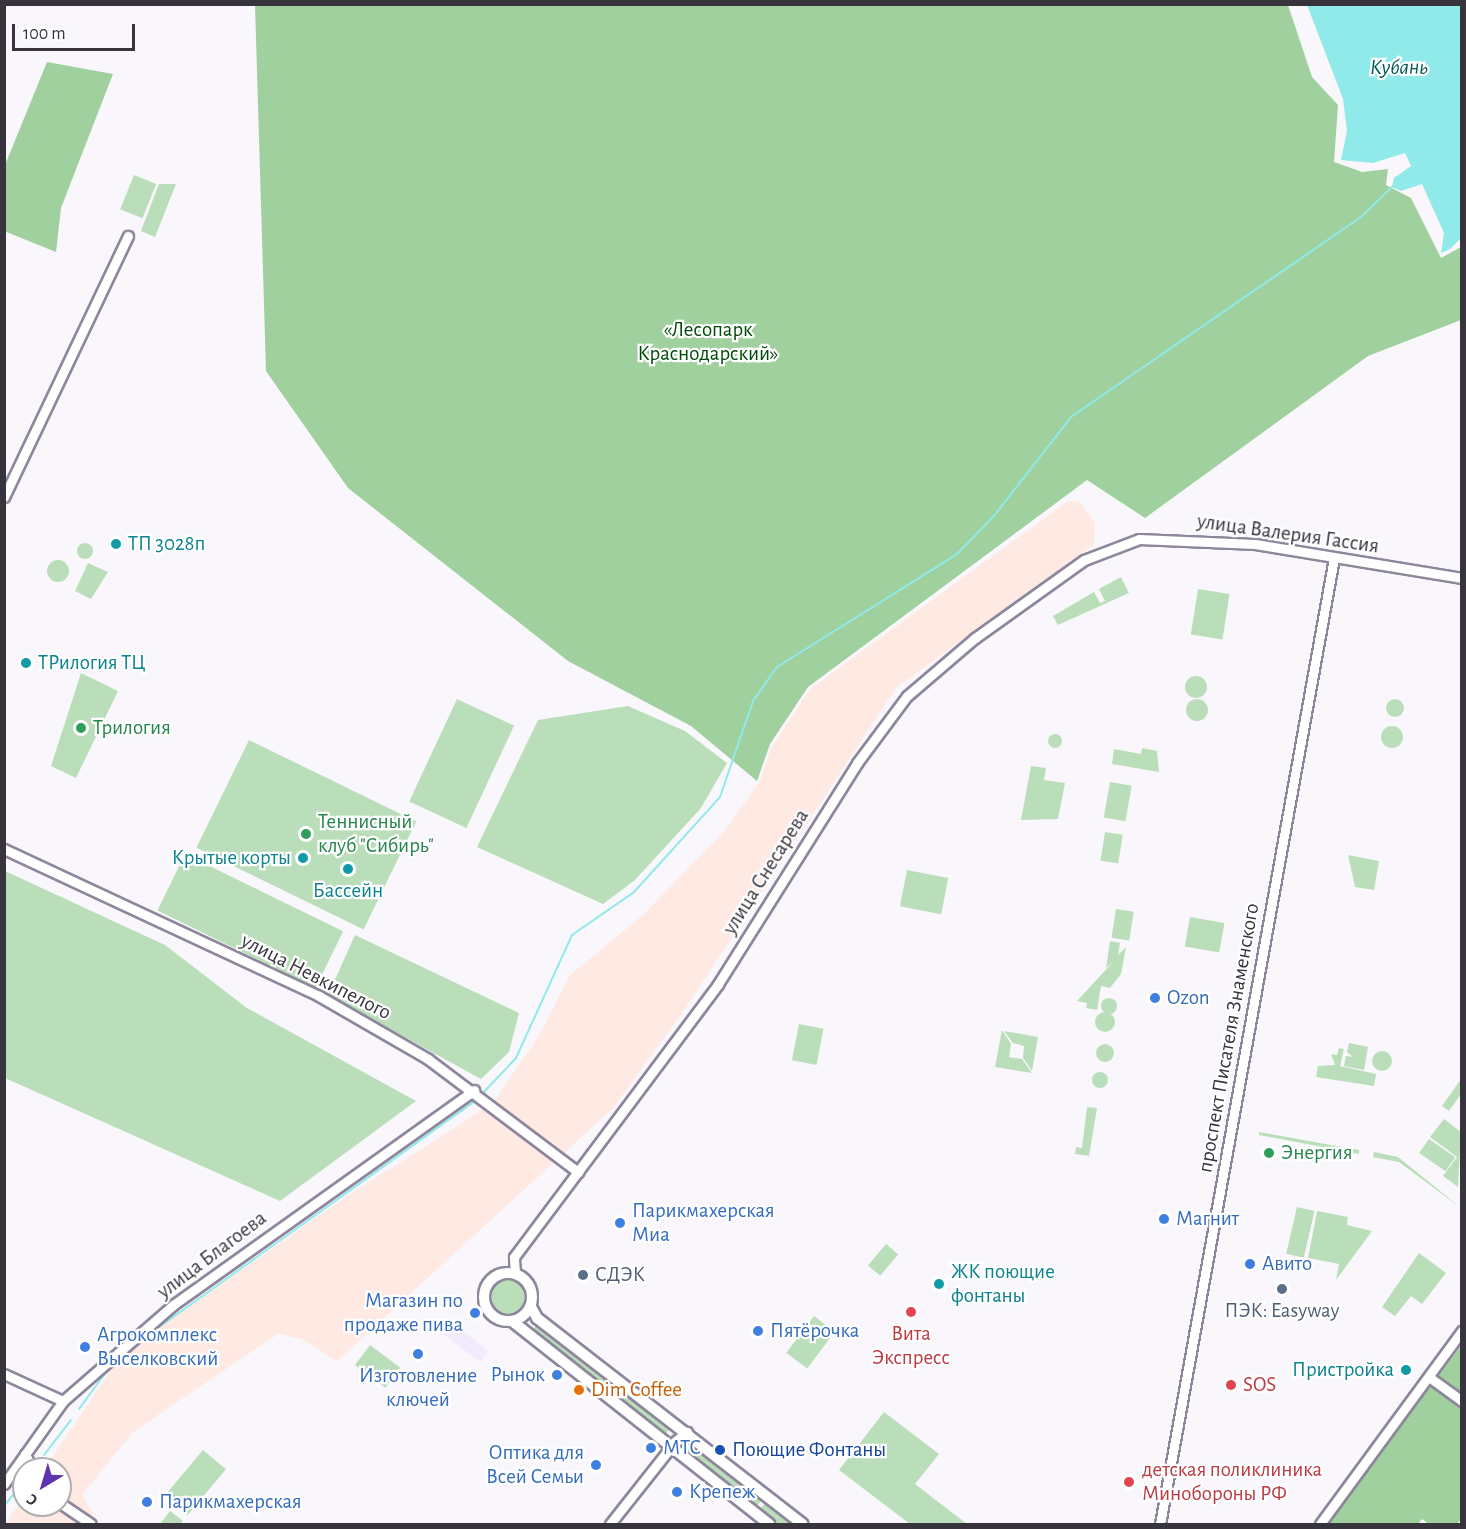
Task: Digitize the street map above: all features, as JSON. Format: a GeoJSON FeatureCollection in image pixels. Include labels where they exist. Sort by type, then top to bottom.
{"type":"FeatureCollection","features":[{"type":"Feature","properties":{"kind":"street"},"geometry":{"type":"LineString","coordinates":[[4,497],[128,236]]}},
{"type":"Feature","properties":{"kind":"street","name":"улица Валерия Гассия"},"geometry":{"type":"LineString","coordinates":[[1110,546],[1139,539],[1202,538],[1461,578]]}},
{"type":"Feature","properties":{"kind":"street","name":"улица Снесарева"},"geometry":{"type":"LineString","coordinates":[[514,1273],[514,1257],[718,984],[896,710],[927,676],[975,638],[1110,546]]}},
{"type":"Feature","properties":{"kind":"street","name":"проспект Писателя Знаменского"},"geometry":{"type":"LineString","coordinates":[[1160,1524],[1334,558]]}},
{"type":"Feature","properties":{"kind":"street","name":"улица Невкипелого"},"geometry":{"type":"LineString","coordinates":[[4,849],[319,996],[476,1091],[578,1172]]}},
{"type":"Feature","properties":{"kind":"street","name":"улица Благоева"},"geometry":{"type":"LineString","coordinates":[[26,1457],[63,1401],[173,1305],[476,1091]]}},
{"type":"Feature","properties":{"kind":"street"},"geometry":{"type":"LineString","coordinates":[[769,1524],[512,1321],[492,1315],[484,1296],[494,1277],[514,1273],[529,1284],[531,1307],[537,1318],[803,1524]]}},
{"type":"Feature","properties":{"kind":"street"},"geometry":{"type":"LineString","coordinates":[[512,1321],[531,1307]]}},
{"type":"Feature","properties":{"kind":"street"},"geometry":{"type":"LineString","coordinates":[[1320,1524],[1461,1331]]}},
{"type":"Feature","properties":{"kind":"street"},"geometry":{"type":"LineString","coordinates":[[4,1374],[63,1401]]}},
{"type":"Feature","properties":{"kind":"street"},"geometry":{"type":"LineString","coordinates":[[1429,1377],[1461,1401]]}},
{"type":"Feature","properties":{"kind":"street"},"geometry":{"type":"LineString","coordinates":[[669,1447],[676,1425]]}},
{"type":"Feature","properties":{"kind":"street"},"geometry":{"type":"LineString","coordinates":[[610,1524],[669,1447],[687,1433]]}},
{"type":"Feature","properties":{"kind":"street"},"geometry":{"type":"LineString","coordinates":[[72,1511],[91,1524]]}},
{"type":"Feature","properties":{"kind":"shaded area"},"geometry":{"type":"Polygon","coordinates":[[[1068,501],[1080,502],[1095,522],[1094,544],[896,688],[685,1009],[613,1108],[337,1361],[302,1339],[278,1334],[133,1432],[82,1495],[94,1514],[86,1524],[5,1524],[12,1514],[12,1517],[72,1517],[72,1457],[52,1457],[115,1364],[155,1330],[347,1196],[492,1104],[539,1036],[570,975],[643,915],[726,829],[760,781],[771,748],[810,689],[1068,501]]]}},
{"type":"Feature","properties":{"kind":"shaded area"},"geometry":{"type":"Polygon","coordinates":[[[449,1321],[489,1351],[481,1362],[441,1332],[449,1321]]]}},
{"type":"Feature","properties":{"kind":"green space","name":"«Лесопарк Краснодарский»"},"geometry":{"type":"Polygon","coordinates":[[[255,5],[1288,5],[1312,77],[1338,105],[1334,162],[1362,172],[1388,169],[1386,185],[1411,198],[1441,258],[1461,247],[1461,320],[1368,356],[1145,518],[1087,480],[808,687],[770,744],[757,781],[691,726],[568,661],[348,488],[266,371],[255,5]]]}},
{"type":"Feature","properties":{"kind":"green space"},"geometry":{"type":"Polygon","coordinates":[[[47,62],[113,74],[61,208],[56,252],[4,231],[5,165],[47,62]]]}},
{"type":"Feature","properties":{"kind":"green space"},"geometry":{"type":"Polygon","coordinates":[[[134,175],[156,184],[142,218],[120,209],[134,175]]]}},
{"type":"Feature","properties":{"kind":"green space"},"geometry":{"type":"Polygon","coordinates":[[[159,184],[176,184],[155,237],[141,231],[159,184]]]}},
{"type":"Feature","properties":{"kind":"green space"},"geometry":{"type":"Polygon","coordinates":[[[85,543],[93,551],[85,559],[77,551],[85,543]]]}},
{"type":"Feature","properties":{"kind":"green space"},"geometry":{"type":"Polygon","coordinates":[[[58,560],[68,567],[69,571],[62,581],[58,582],[48,575],[47,571],[54,561],[58,560]]]}},
{"type":"Feature","properties":{"kind":"green space"},"geometry":{"type":"Polygon","coordinates":[[[88,563],[108,572],[91,599],[75,591],[88,563]]]}},
{"type":"Feature","properties":{"kind":"green space"},"geometry":{"type":"Polygon","coordinates":[[[1121,577],[1129,593],[1058,625],[1053,616],[1094,592],[1100,603],[1105,601],[1099,589],[1121,577]]]}},
{"type":"Feature","properties":{"kind":"green space"},"geometry":{"type":"Polygon","coordinates":[[[1198,589],[1230,594],[1222,639],[1191,634],[1198,589]]]}},
{"type":"Feature","properties":{"kind":"green space","name":"Трилогия"},"geometry":{"type":"Polygon","coordinates":[[[81,673],[118,691],[76,778],[51,766],[81,673]]]}},
{"type":"Feature","properties":{"kind":"green space"},"geometry":{"type":"Polygon","coordinates":[[[1192,676],[1200,676],[1207,683],[1207,691],[1200,698],[1192,698],[1185,691],[1185,683],[1192,676]]]}},
{"type":"Feature","properties":{"kind":"green space"},"geometry":{"type":"Polygon","coordinates":[[[457,699],[514,726],[466,828],[409,801],[457,699]]]}},
{"type":"Feature","properties":{"kind":"green space"},"geometry":{"type":"Polygon","coordinates":[[[1197,699],[1207,706],[1208,710],[1201,720],[1197,721],[1187,714],[1186,710],[1193,700],[1197,699]]]}},
{"type":"Feature","properties":{"kind":"green space"},"geometry":{"type":"Polygon","coordinates":[[[1395,699],[1401,702],[1404,708],[1401,714],[1395,717],[1389,714],[1386,708],[1389,702],[1395,699]]]}},
{"type":"Feature","properties":{"kind":"green space"},"geometry":{"type":"Polygon","coordinates":[[[628,706],[685,731],[727,763],[701,808],[635,880],[603,904],[477,847],[538,720],[628,706]]]}},
{"type":"Feature","properties":{"kind":"green space"},"geometry":{"type":"Polygon","coordinates":[[[1392,726],[1400,729],[1403,737],[1400,745],[1392,748],[1384,745],[1381,737],[1384,729],[1392,726]]]}},
{"type":"Feature","properties":{"kind":"green space"},"geometry":{"type":"Polygon","coordinates":[[[1055,734],[1060,736],[1062,741],[1060,746],[1055,748],[1050,746],[1048,741],[1050,736],[1055,734]]]}},
{"type":"Feature","properties":{"kind":"green space","name":"Теннисный клуб \"Сибирь\""},"geometry":{"type":"Polygon","coordinates":[[[249,740],[416,822],[364,929],[196,848],[249,740]]]}},
{"type":"Feature","properties":{"kind":"green space"},"geometry":{"type":"Polygon","coordinates":[[[1142,748],[1157,751],[1159,772],[1112,764],[1114,749],[1141,754],[1142,748]]]}},
{"type":"Feature","properties":{"kind":"green space"},"geometry":{"type":"Polygon","coordinates":[[[1031,766],[1046,768],[1044,780],[1065,783],[1058,819],[1021,820],[1031,766]]]}},
{"type":"Feature","properties":{"kind":"green space"},"geometry":{"type":"Polygon","coordinates":[[[1110,782],[1132,786],[1125,821],[1104,817],[1110,782]]]}},
{"type":"Feature","properties":{"kind":"green space"},"geometry":{"type":"Polygon","coordinates":[[[1105,832],[1123,835],[1118,863],[1100,861],[1105,832]]]}},
{"type":"Feature","properties":{"kind":"green space"},"geometry":{"type":"Polygon","coordinates":[[[185,854],[343,931],[316,988],[157,911],[185,854]]]}},
{"type":"Feature","properties":{"kind":"green space"},"geometry":{"type":"Polygon","coordinates":[[[1348,855],[1379,861],[1374,890],[1355,887],[1348,855]]]}},
{"type":"Feature","properties":{"kind":"green space"},"geometry":{"type":"Polygon","coordinates":[[[907,870],[948,878],[941,914],[900,906],[907,870]]]}},
{"type":"Feature","properties":{"kind":"green space"},"geometry":{"type":"Polygon","coordinates":[[[5,871],[165,945],[247,1008],[416,1101],[280,1201],[5,1078],[5,871]]]}},
{"type":"Feature","properties":{"kind":"green space"},"geometry":{"type":"Polygon","coordinates":[[[1116,909],[1134,912],[1129,940],[1111,938],[1116,909]]]}},
{"type":"Feature","properties":{"kind":"green space"},"geometry":{"type":"Polygon","coordinates":[[[1190,917],[1224,923],[1219,953],[1185,947],[1190,917]]]}},
{"type":"Feature","properties":{"kind":"green space"},"geometry":{"type":"Polygon","coordinates":[[[355,935],[519,1013],[509,1052],[481,1079],[328,995],[355,935]]]}},
{"type":"Feature","properties":{"kind":"green space"},"geometry":{"type":"Polygon","coordinates":[[[1110,941],[1120,943],[1118,955],[1126,947],[1121,974],[1110,988],[1101,986],[1097,1010],[1086,1008],[1087,1003],[1077,1001],[1114,961],[1106,968],[1110,941]]]}},
{"type":"Feature","properties":{"kind":"green space"},"geometry":{"type":"Polygon","coordinates":[[[1109,998],[1115,1000],[1117,1006],[1115,1012],[1109,1014],[1103,1012],[1101,1006],[1103,1000],[1109,998]]]}},
{"type":"Feature","properties":{"kind":"green space"},"geometry":{"type":"Polygon","coordinates":[[[1105,1012],[1112,1015],[1115,1022],[1112,1029],[1105,1032],[1098,1029],[1095,1022],[1098,1015],[1105,1012]]]}},
{"type":"Feature","properties":{"kind":"green space"},"geometry":{"type":"Polygon","coordinates":[[[799,1024],[824,1029],[816,1065],[792,1060],[799,1024]]]}},
{"type":"Feature","properties":{"kind":"green space"},"geometry":{"type":"Polygon","coordinates":[[[1002,1030],[1011,1044],[1009,1057],[1022,1059],[1032,1073],[995,1067],[1002,1030]]]}},
{"type":"Feature","properties":{"kind":"green space"},"geometry":{"type":"Polygon","coordinates":[[[1004,1031],[1038,1037],[1032,1071],[1023,1058],[1024,1046],[1013,1043],[1004,1031]]]}},
{"type":"Feature","properties":{"kind":"green space"},"geometry":{"type":"Polygon","coordinates":[[[1349,1043],[1368,1047],[1364,1070],[1344,1066],[1346,1056],[1353,1057],[1347,1052],[1349,1043]]]}},
{"type":"Feature","properties":{"kind":"green space"},"geometry":{"type":"Polygon","coordinates":[[[1105,1044],[1111,1047],[1114,1053],[1111,1059],[1105,1062],[1099,1059],[1096,1053],[1099,1047],[1105,1044]]]}},
{"type":"Feature","properties":{"kind":"green space"},"geometry":{"type":"Polygon","coordinates":[[[1339,1048],[1344,1049],[1340,1066],[1376,1074],[1374,1086],[1316,1077],[1318,1066],[1335,1065],[1331,1054],[1337,1055],[1339,1048]]]}},
{"type":"Feature","properties":{"kind":"green space"},"geometry":{"type":"Polygon","coordinates":[[[1382,1051],[1389,1054],[1392,1061],[1389,1068],[1382,1071],[1375,1068],[1372,1061],[1375,1054],[1382,1051]]]}},
{"type":"Feature","properties":{"kind":"green space"},"geometry":{"type":"Polygon","coordinates":[[[1100,1072],[1106,1074],[1108,1080],[1106,1086],[1100,1088],[1094,1086],[1092,1080],[1094,1074],[1100,1072]]]}},
{"type":"Feature","properties":{"kind":"green space"},"geometry":{"type":"Polygon","coordinates":[[[1461,1079],[1461,1094],[1449,1111],[1442,1106],[1461,1079]]]}},
{"type":"Feature","properties":{"kind":"green space"},"geometry":{"type":"Polygon","coordinates":[[[1087,1107],[1097,1108],[1089,1156],[1075,1154],[1076,1147],[1082,1148],[1087,1107]]]}},
{"type":"Feature","properties":{"kind":"green space"},"geometry":{"type":"Polygon","coordinates":[[[1444,1119],[1461,1132],[1458,1187],[1443,1176],[1457,1157],[1430,1137],[1444,1119]]]}},
{"type":"Feature","properties":{"kind":"green space"},"geometry":{"type":"Polygon","coordinates":[[[1259,1132],[1359,1150],[1359,1154],[1259,1135],[1259,1132]]]}},
{"type":"Feature","properties":{"kind":"green space"},"geometry":{"type":"Polygon","coordinates":[[[1429,1139],[1455,1157],[1445,1171],[1419,1153],[1429,1139]]]}},
{"type":"Feature","properties":{"kind":"green space"},"geometry":{"type":"Polygon","coordinates":[[[1374,1152],[1398,1157],[1461,1208],[1399,1162],[1373,1157],[1374,1152]]]}},
{"type":"Feature","properties":{"kind":"green space"},"geometry":{"type":"Polygon","coordinates":[[[1297,1207],[1315,1211],[1304,1258],[1286,1254],[1297,1207]]]}},
{"type":"Feature","properties":{"kind":"green space"},"geometry":{"type":"Polygon","coordinates":[[[1317,1211],[1348,1217],[1347,1225],[1372,1231],[1336,1280],[1339,1264],[1308,1258],[1317,1211]]]}},
{"type":"Feature","properties":{"kind":"green space"},"geometry":{"type":"Polygon","coordinates":[[[886,1244],[898,1254],[880,1276],[868,1265],[886,1244]]]}},
{"type":"Feature","properties":{"kind":"green space"},"geometry":{"type":"Polygon","coordinates":[[[1419,1253],[1446,1273],[1422,1304],[1411,1296],[1395,1316],[1382,1307],[1419,1253]]]}},
{"type":"Feature","properties":{"kind":"green space"},"geometry":{"type":"Polygon","coordinates":[[[507,1278],[520,1283],[525,1296],[520,1309],[507,1314],[494,1309],[489,1296],[494,1283],[507,1278]]]}},
{"type":"Feature","properties":{"kind":"green space"},"geometry":{"type":"Polygon","coordinates":[[[814,1316],[835,1332],[807,1368],[786,1353],[814,1316]]]}},
{"type":"Feature","properties":{"kind":"green space"},"geometry":{"type":"Polygon","coordinates":[[[537,1324],[670,1428],[664,1436],[531,1332],[537,1324]]]}},
{"type":"Feature","properties":{"kind":"green space"},"geometry":{"type":"Polygon","coordinates":[[[370,1345],[400,1368],[385,1388],[355,1365],[370,1345]]]}},
{"type":"Feature","properties":{"kind":"green space"},"geometry":{"type":"Polygon","coordinates":[[[1461,1346],[1462,1518],[1457,1524],[1429,1524],[1422,1519],[1418,1524],[1325,1524],[1461,1346]]]}},
{"type":"Feature","properties":{"kind":"green space"},"geometry":{"type":"Polygon","coordinates":[[[884,1412],[939,1454],[915,1484],[967,1524],[910,1524],[839,1470],[884,1412]]]}},
{"type":"Feature","properties":{"kind":"green space"},"geometry":{"type":"Polygon","coordinates":[[[685,1439],[762,1499],[755,1508],[678,1448],[685,1439]]]}},
{"type":"Feature","properties":{"kind":"green space"},"geometry":{"type":"Polygon","coordinates":[[[203,1450],[226,1469],[187,1515],[164,1496],[203,1450]]]}},
{"type":"Feature","properties":{"kind":"green space"},"geometry":{"type":"Polygon","coordinates":[[[766,1502],[795,1524],[777,1524],[759,1511],[766,1502]]]}},
{"type":"Feature","properties":{"kind":"green space"},"geometry":{"type":"Polygon","coordinates":[[[170,1511],[183,1521],[180,1524],[160,1524],[170,1511]]]}},
{"type":"Feature","properties":{"kind":"water","name":"Кубань"},"geometry":{"type":"Polygon","coordinates":[[[1307,5],[1461,5],[1462,237],[1450,249],[1441,253],[1444,233],[1422,184],[1401,191],[1392,187],[1394,178],[1411,166],[1405,153],[1373,163],[1341,160],[1347,131],[1343,99],[1307,5]]]}},
{"type":"Feature","properties":{"kind":"waterway"},"geometry":{"type":"LineString","coordinates":[[481,1095],[516,1058],[572,935],[634,892],[720,797],[753,701],[777,667],[957,554],[993,517],[1071,417],[1362,216],[1394,185]]}},
{"type":"Feature","properties":{"kind":"waterway"},"geometry":{"type":"LineString","coordinates":[[79,1409],[106,1372],[155,1330],[478,1099]]}},
{"type":"Feature","properties":{"kind":"waterway"},"geometry":{"type":"LineString","coordinates":[[44,1455],[71,1420]]}},
{"type":"Feature","properties":{"kind":"waterway"},"geometry":{"type":"LineString","coordinates":[[4,1506],[12,1496]]}},
{"type":"Feature","properties":{"kind":"place","name":"ТП 3028п"},"geometry":{"type":"Point","coordinates":[116,544]}},
{"type":"Feature","properties":{"kind":"place","name":"ТРилогия ТЦ"},"geometry":{"type":"Point","coordinates":[26,663]}},
{"type":"Feature","properties":{"kind":"place","name":"Трилогия"},"geometry":{"type":"Point","coordinates":[81,728]}},
{"type":"Feature","properties":{"kind":"place","name":"Теннисный клуб \"Сибирь\""},"geometry":{"type":"Point","coordinates":[306,834]}},
{"type":"Feature","properties":{"kind":"place","name":"Крытые корты"},"geometry":{"type":"Point","coordinates":[303,858]}},
{"type":"Feature","properties":{"kind":"place","name":"Бассейн"},"geometry":{"type":"Point","coordinates":[348,869]}},
{"type":"Feature","properties":{"kind":"place","name":"Ozon"},"geometry":{"type":"Point","coordinates":[1155,998]}},
{"type":"Feature","properties":{"kind":"place","name":"Энергия"},"geometry":{"type":"Point","coordinates":[1269,1153]}},
{"type":"Feature","properties":{"kind":"place","name":"Магнит"},"geometry":{"type":"Point","coordinates":[1164,1219]}},
{"type":"Feature","properties":{"kind":"place","name":"Парикмахерская Миа"},"geometry":{"type":"Point","coordinates":[620,1223]}},
{"type":"Feature","properties":{"kind":"place","name":"Авито"},"geometry":{"type":"Point","coordinates":[1250,1264]}},
{"type":"Feature","properties":{"kind":"place","name":"СДЭК"},"geometry":{"type":"Point","coordinates":[583,1275]}},
{"type":"Feature","properties":{"kind":"place","name":"ЖК поющие фонтаны"},"geometry":{"type":"Point","coordinates":[939,1284]}},
{"type":"Feature","properties":{"kind":"place","name":"ПЭК: Easyway"},"geometry":{"type":"Point","coordinates":[1282,1289]}},
{"type":"Feature","properties":{"kind":"place","name":"Вита Экспресс"},"geometry":{"type":"Point","coordinates":[911,1312]}},
{"type":"Feature","properties":{"kind":"place","name":"Магазин по продаже пива"},"geometry":{"type":"Point","coordinates":[475,1313]}},
{"type":"Feature","properties":{"kind":"place","name":"Пятёрочка"},"geometry":{"type":"Point","coordinates":[758,1331]}},
{"type":"Feature","properties":{"kind":"place","name":"Агрокомплекс Выселковский"},"geometry":{"type":"Point","coordinates":[85,1347]}},
{"type":"Feature","properties":{"kind":"place","name":"Изготовление ключей"},"geometry":{"type":"Point","coordinates":[418,1354]}},
{"type":"Feature","properties":{"kind":"place","name":"Пристройка"},"geometry":{"type":"Point","coordinates":[1406,1370]}},
{"type":"Feature","properties":{"kind":"place","name":"Рынок"},"geometry":{"type":"Point","coordinates":[557,1375]}},
{"type":"Feature","properties":{"kind":"place","name":"SOS"},"geometry":{"type":"Point","coordinates":[1231,1385]}},
{"type":"Feature","properties":{"kind":"place","name":"Dim Coffee"},"geometry":{"type":"Point","coordinates":[579,1390]}},
{"type":"Feature","properties":{"kind":"place","name":"МТС"},"geometry":{"type":"Point","coordinates":[651,1448]}},
{"type":"Feature","properties":{"kind":"place","name":"Поющие Фонтаны"},"geometry":{"type":"Point","coordinates":[720,1450]}},
{"type":"Feature","properties":{"kind":"place","name":"Оптика для Всей Семьи"},"geometry":{"type":"Point","coordinates":[596,1465]}},
{"type":"Feature","properties":{"kind":"place","name":"детская поликлиника Минобороны РФ"},"geometry":{"type":"Point","coordinates":[1129,1482]}},
{"type":"Feature","properties":{"kind":"place","name":"Крепеж"},"geometry":{"type":"Point","coordinates":[677,1492]}},
{"type":"Feature","properties":{"kind":"place","name":"Парикмахерская"},"geometry":{"type":"Point","coordinates":[147,1502]}}]}
